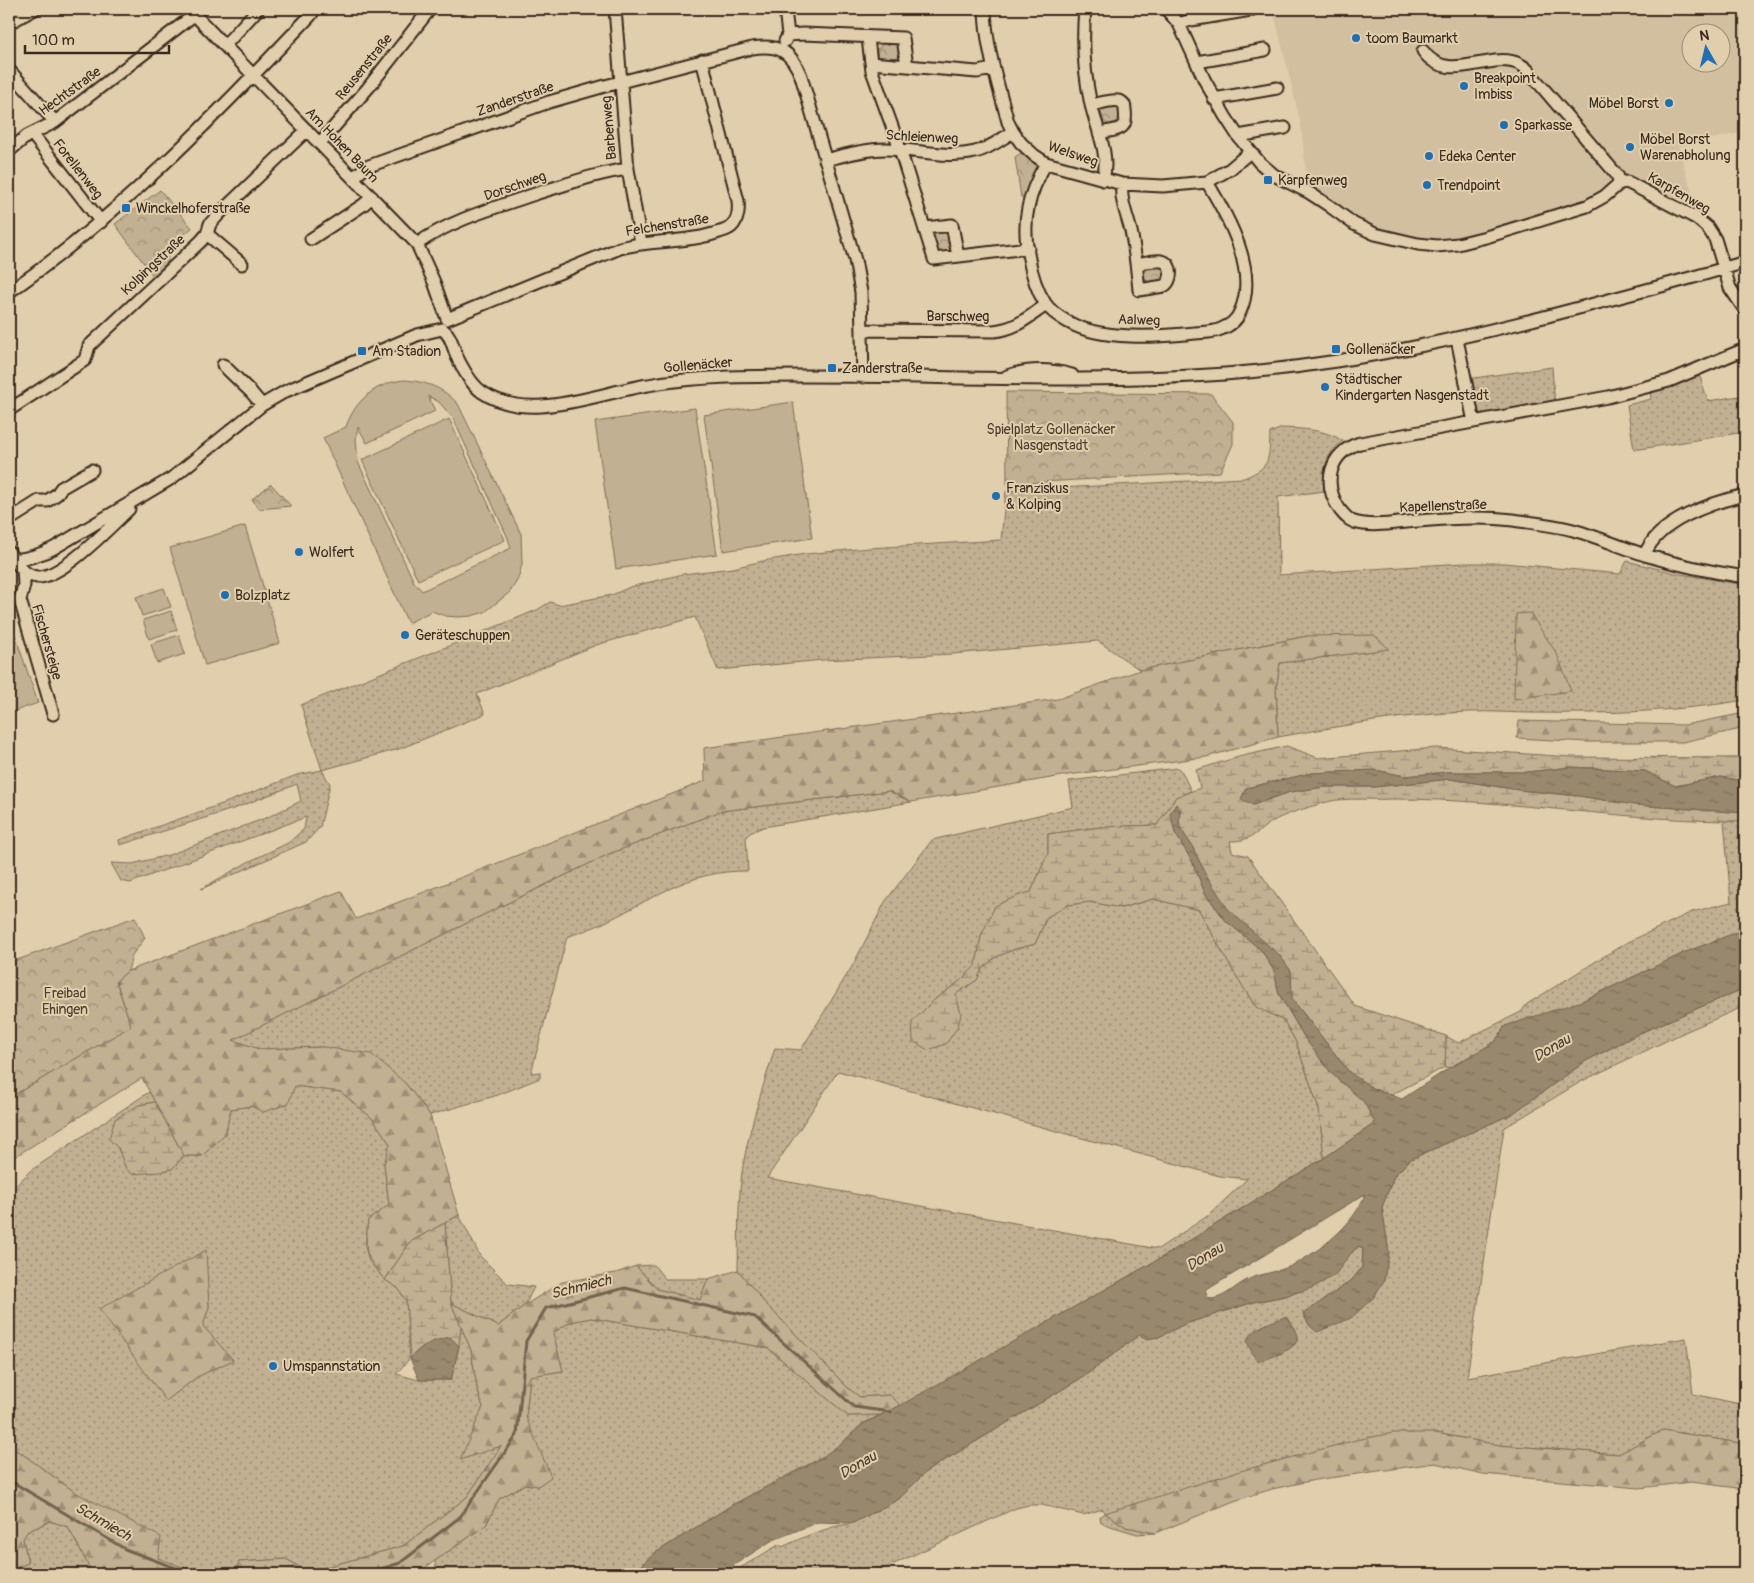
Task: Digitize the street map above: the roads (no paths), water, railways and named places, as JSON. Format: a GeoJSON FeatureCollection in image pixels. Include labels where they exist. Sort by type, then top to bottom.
{"type":"FeatureCollection","features":[{"type":"Feature","properties":{"kind":"street"},"geometry":{"type":"LineString","coordinates":[[10,9],[12,22],[35,9]]}},
{"type":"Feature","properties":{"kind":"street"},"geometry":{"type":"LineString","coordinates":[[225,45],[258,9]]}},
{"type":"Feature","properties":{"kind":"street"},"geometry":{"type":"LineString","coordinates":[[9,292],[101,222],[188,141],[254,75],[315,9]]}},
{"type":"Feature","properties":{"kind":"street","name":"Reusenstraße"},"geometry":{"type":"LineString","coordinates":[[320,143],[368,88],[430,9]]}},
{"type":"Feature","properties":{"kind":"street","name":"Barbenweg"},"geometry":{"type":"LineString","coordinates":[[615,9],[628,169],[641,243]]}},
{"type":"Feature","properties":{"kind":"street"},"geometry":{"type":"LineString","coordinates":[[785,9],[788,35],[780,49],[792,58],[797,66],[855,260],[861,292],[863,377]]}},
{"type":"Feature","properties":{"kind":"street","name":"Welsweg"},"geometry":{"type":"LineString","coordinates":[[985,9],[986,37],[1008,122],[1021,143],[1046,163],[1122,184],[1163,186],[1207,182],[1230,169],[1250,152]]}},
{"type":"Feature","properties":{"kind":"street"},"geometry":{"type":"LineString","coordinates":[[1085,9],[1083,28],[1084,60],[1091,106],[1106,164],[1103,180]]}},
{"type":"Feature","properties":{"kind":"street"},"geometry":{"type":"LineString","coordinates":[[1166,9],[1179,24],[1214,99],[1250,152],[1274,175],[1328,205],[1362,229],[1375,234],[1418,244],[1437,246],[1458,244],[1564,214],[1597,200],[1620,183],[1616,175],[1521,64],[1507,61],[1445,68],[1435,63],[1423,51]]}},
{"type":"Feature","properties":{"kind":"street"},"geometry":{"type":"LineString","coordinates":[[1179,24],[1191,20],[1252,10]]}},
{"type":"Feature","properties":{"kind":"street","name":"Am Hohen Baum"},"geometry":{"type":"LineString","coordinates":[[192,12],[417,244],[434,282],[445,324]]}},
{"type":"Feature","properties":{"kind":"street","name":"Hechtstraße"},"geometry":{"type":"LineString","coordinates":[[9,151],[32,134],[55,122],[192,12]]}},
{"type":"Feature","properties":{"kind":"street"},"geometry":{"type":"LineString","coordinates":[[788,35],[902,38],[907,66]]}},
{"type":"Feature","properties":{"kind":"street"},"geometry":{"type":"LineString","coordinates":[[868,38],[872,71],[900,149],[934,259],[1028,248]]}},
{"type":"Feature","properties":{"kind":"street","name":"Zanderstraße"},"geometry":{"type":"LineString","coordinates":[[353,178],[366,167],[402,153],[549,102],[752,48],[772,46],[780,49]]}},
{"type":"Feature","properties":{"kind":"street"},"geometry":{"type":"LineString","coordinates":[[1197,62],[1266,50]]}},
{"type":"Feature","properties":{"kind":"street","name":"Felchenstraße"},"geometry":{"type":"LineString","coordinates":[[445,324],[601,254],[641,243],[694,239],[732,226],[737,218],[738,201],[702,60]]}},
{"type":"Feature","properties":{"kind":"street"},"geometry":{"type":"LineString","coordinates":[[871,63],[977,72],[993,69]]}},
{"type":"Feature","properties":{"kind":"street","name":"Forellenweg"},"geometry":{"type":"LineString","coordinates":[[9,70],[55,122]]}},
{"type":"Feature","properties":{"kind":"street"},"geometry":{"type":"LineString","coordinates":[[1214,99],[1277,88]]}},
{"type":"Feature","properties":{"kind":"street"},"geometry":{"type":"LineString","coordinates":[[1091,106],[1116,101],[1122,102],[1125,106],[1126,125],[1122,128],[1099,133]]}},
{"type":"Feature","properties":{"kind":"street"},"geometry":{"type":"LineString","coordinates":[[1238,136],[1284,128]]}},
{"type":"Feature","properties":{"kind":"street","name":"Kolpingstraße"},"geometry":{"type":"LineString","coordinates":[[9,410],[85,360],[88,346],[207,234],[210,224],[219,214],[307,130]]}},
{"type":"Feature","properties":{"kind":"street","name":"Schleienweg"},"geometry":{"type":"LineString","coordinates":[[825,160],[865,151],[900,149],[943,154],[977,152],[1013,132]]}},
{"type":"Feature","properties":{"kind":"street","name":"Forellenweg"},"geometry":{"type":"LineString","coordinates":[[32,134],[101,222]]}},
{"type":"Feature","properties":{"kind":"street","name":"Aalweg"},"geometry":{"type":"LineString","coordinates":[[1046,163],[1030,198],[1026,222],[1028,248],[1036,281],[1046,305],[1068,322],[1077,326],[1094,331],[1133,337],[1218,330],[1234,322],[1240,314],[1244,304],[1244,262],[1237,241],[1207,182]]}},
{"type":"Feature","properties":{"kind":"street","name":"Dorschweg"},"geometry":{"type":"LineString","coordinates":[[417,244],[431,234],[506,204],[610,171],[628,169]]}},
{"type":"Feature","properties":{"kind":"street","name":"Karpfenweg"},"geometry":{"type":"LineString","coordinates":[[1620,183],[1632,184],[1696,218],[1708,228],[1715,239],[1730,288],[1745,310]]}},
{"type":"Feature","properties":{"kind":"street"},"geometry":{"type":"LineString","coordinates":[[1122,184],[1122,200],[1137,264]]}},
{"type":"Feature","properties":{"kind":"street"},"geometry":{"type":"LineString","coordinates":[[311,239],[364,205],[372,197]]}},
{"type":"Feature","properties":{"kind":"street"},"geometry":{"type":"LineString","coordinates":[[924,228],[952,225],[958,256]]}},
{"type":"Feature","properties":{"kind":"street"},"geometry":{"type":"LineString","coordinates":[[207,234],[242,264]]}},
{"type":"Feature","properties":{"kind":"street","name":"Gollenäcker"},"geometry":{"type":"LineString","coordinates":[[445,324],[462,368],[475,386],[500,401],[521,407],[550,406],[648,385],[695,379],[757,376],[1086,379],[1175,377],[1273,370],[1384,354],[1457,339],[1745,262]]}},
{"type":"Feature","properties":{"kind":"street","name":"Barschweg"},"geometry":{"type":"LineString","coordinates":[[863,330],[1006,330],[1022,323],[1046,305]]}},
{"type":"Feature","properties":{"kind":"street"},"geometry":{"type":"LineString","coordinates":[[11,556],[27,559],[39,555],[65,542],[172,478],[262,405],[286,391],[445,324]]}},
{"type":"Feature","properties":{"kind":"street"},"geometry":{"type":"LineString","coordinates":[[1457,339],[1474,422]]}},
{"type":"Feature","properties":{"kind":"street","name":"Kapellenstraße"},"geometry":{"type":"LineString","coordinates":[[1745,349],[1669,380],[1594,400],[1349,446],[1339,455],[1332,466],[1330,475],[1332,495],[1338,506],[1345,516],[1352,521],[1364,524],[1474,517],[1511,519],[1573,530],[1645,555],[1693,568],[1745,577]]}},
{"type":"Feature","properties":{"kind":"street"},"geometry":{"type":"LineString","coordinates":[[223,365],[252,392],[262,405]]}},
{"type":"Feature","properties":{"kind":"street"},"geometry":{"type":"LineString","coordinates":[[9,520],[39,502],[47,501],[57,494],[61,488],[92,470]]}},
{"type":"Feature","properties":{"kind":"street"},"geometry":{"type":"LineString","coordinates":[[11,556],[31,576],[39,578],[58,570],[98,539],[143,495]]}},
{"type":"Feature","properties":{"kind":"street"},"geometry":{"type":"LineString","coordinates":[[1645,555],[1653,541],[1685,516],[1704,507],[1745,495]]}},
{"type":"Feature","properties":{"kind":"street","name":"Fischersteige"},"geometry":{"type":"LineString","coordinates":[[23,570],[24,585],[20,600],[53,714]]}},
{"type":"Feature","properties":{"kind":"water"},"geometry":{"type":"Polygon","coordinates":[[[1571,767],[1645,771],[1675,786],[1721,777],[1745,781],[1745,813],[1635,805],[1450,779],[1374,787],[1325,787],[1290,792],[1253,805],[1241,799],[1246,788],[1312,773],[1375,770],[1405,776],[1448,772],[1527,772],[1571,767]]]}},
{"type":"Feature","properties":{"kind":"water","name":"Donau"},"geometry":{"type":"Polygon","coordinates":[[[1176,804],[1180,809],[1179,826],[1192,846],[1206,875],[1228,909],[1280,956],[1291,971],[1292,999],[1350,1073],[1374,1089],[1402,1099],[1449,1068],[1495,1042],[1505,1026],[1582,1001],[1686,952],[1745,929],[1745,988],[1640,1033],[1586,1061],[1512,1114],[1411,1159],[1394,1176],[1382,1207],[1389,1253],[1384,1280],[1374,1297],[1351,1318],[1317,1332],[1310,1326],[1303,1314],[1352,1280],[1362,1267],[1363,1249],[1359,1246],[1352,1252],[1335,1275],[1312,1288],[1254,1302],[1185,1324],[1159,1337],[1147,1339],[1139,1335],[1083,1377],[927,1471],[899,1499],[853,1523],[818,1522],[771,1541],[720,1574],[631,1574],[655,1553],[732,1505],[821,1458],[842,1443],[863,1424],[901,1405],[1166,1255],[1324,1158],[1375,1123],[1364,1102],[1332,1074],[1306,1040],[1279,994],[1274,971],[1262,951],[1226,921],[1205,893],[1192,861],[1175,833],[1170,813],[1176,804]],[[1365,1194],[1205,1291],[1209,1299],[1225,1295],[1249,1279],[1288,1267],[1303,1259],[1335,1236],[1345,1226],[1360,1205],[1365,1194]]]}},
{"type":"Feature","properties":{"kind":"water"},"geometry":{"type":"Polygon","coordinates":[[[1284,1317],[1288,1318],[1295,1329],[1298,1336],[1297,1341],[1282,1353],[1258,1361],[1247,1341],[1254,1332],[1263,1326],[1284,1317]]]}},
{"type":"Feature","properties":{"kind":"water"},"geometry":{"type":"Polygon","coordinates":[[[450,1337],[459,1346],[451,1380],[419,1380],[410,1358],[419,1349],[428,1344],[450,1337]]]}},
{"type":"Feature","properties":{"kind":"waterway","name":"Schmiech"},"geometry":{"type":"LineString","coordinates":[[365,1574],[400,1563],[460,1517],[517,1435],[526,1341],[546,1308],[625,1288],[755,1317],[854,1407],[891,1412]]}},
{"type":"Feature","properties":{"kind":"waterway","name":"Schmiech"},"geometry":{"type":"LineString","coordinates":[[9,1480],[125,1549],[191,1574]]}},
{"type":"Feature","properties":{"kind":"place","name":"toom Baumarkt"},"geometry":{"type":"Point","coordinates":[1356,38]}},
{"type":"Feature","properties":{"kind":"place","name":"Breakpoint Imbiss"},"geometry":{"type":"Point","coordinates":[1464,86]}},
{"type":"Feature","properties":{"kind":"place","name":"Möbel Borst"},"geometry":{"type":"Point","coordinates":[1669,103]}},
{"type":"Feature","properties":{"kind":"place","name":"Sparkasse"},"geometry":{"type":"Point","coordinates":[1504,125]}},
{"type":"Feature","properties":{"kind":"place","name":"Möbel Borst Warenabholung"},"geometry":{"type":"Point","coordinates":[1630,147]}},
{"type":"Feature","properties":{"kind":"place","name":"Edeka Center"},"geometry":{"type":"Point","coordinates":[1429,156]}},
{"type":"Feature","properties":{"kind":"place","name":"Karpfenweg"},"geometry":{"type":"Point","coordinates":[1268,180]}},
{"type":"Feature","properties":{"kind":"place","name":"Trendpoint"},"geometry":{"type":"Point","coordinates":[1427,185]}},
{"type":"Feature","properties":{"kind":"place","name":"Winckelhoferstraße"},"geometry":{"type":"Point","coordinates":[126,208]}},
{"type":"Feature","properties":{"kind":"place","name":"Gollenäcker"},"geometry":{"type":"Point","coordinates":[1336,349]}},
{"type":"Feature","properties":{"kind":"place","name":"Am Stadion"},"geometry":{"type":"Point","coordinates":[362,351]}},
{"type":"Feature","properties":{"kind":"place","name":"Zanderstraße"},"geometry":{"type":"Point","coordinates":[832,368]}},
{"type":"Feature","properties":{"kind":"place","name":"Städtischer Kindergarten Nasgenstadt"},"geometry":{"type":"Point","coordinates":[1325,387]}},
{"type":"Feature","properties":{"kind":"place","name":"Franziskus & Kolping"},"geometry":{"type":"Point","coordinates":[996,496]}},
{"type":"Feature","properties":{"kind":"place","name":"Wolfert"},"geometry":{"type":"Point","coordinates":[299,552]}},
{"type":"Feature","properties":{"kind":"place","name":"Bolzplatz"},"geometry":{"type":"Point","coordinates":[225,595]}},
{"type":"Feature","properties":{"kind":"place","name":"Geräteschuppen"},"geometry":{"type":"Point","coordinates":[405,635]}},
{"type":"Feature","properties":{"kind":"place","name":"Umspannstation"},"geometry":{"type":"Point","coordinates":[273,1366]}},
{"type":"Feature","properties":{"kind":"park label","name":"Spielplatz Gollenäcker Nasgenstadt"},"geometry":{"type":"Point","coordinates":[1051,438]}},
{"type":"Feature","properties":{"kind":"park label","name":"Freibad Ehingen"},"geometry":{"type":"Point","coordinates":[65,1002]}}]}
